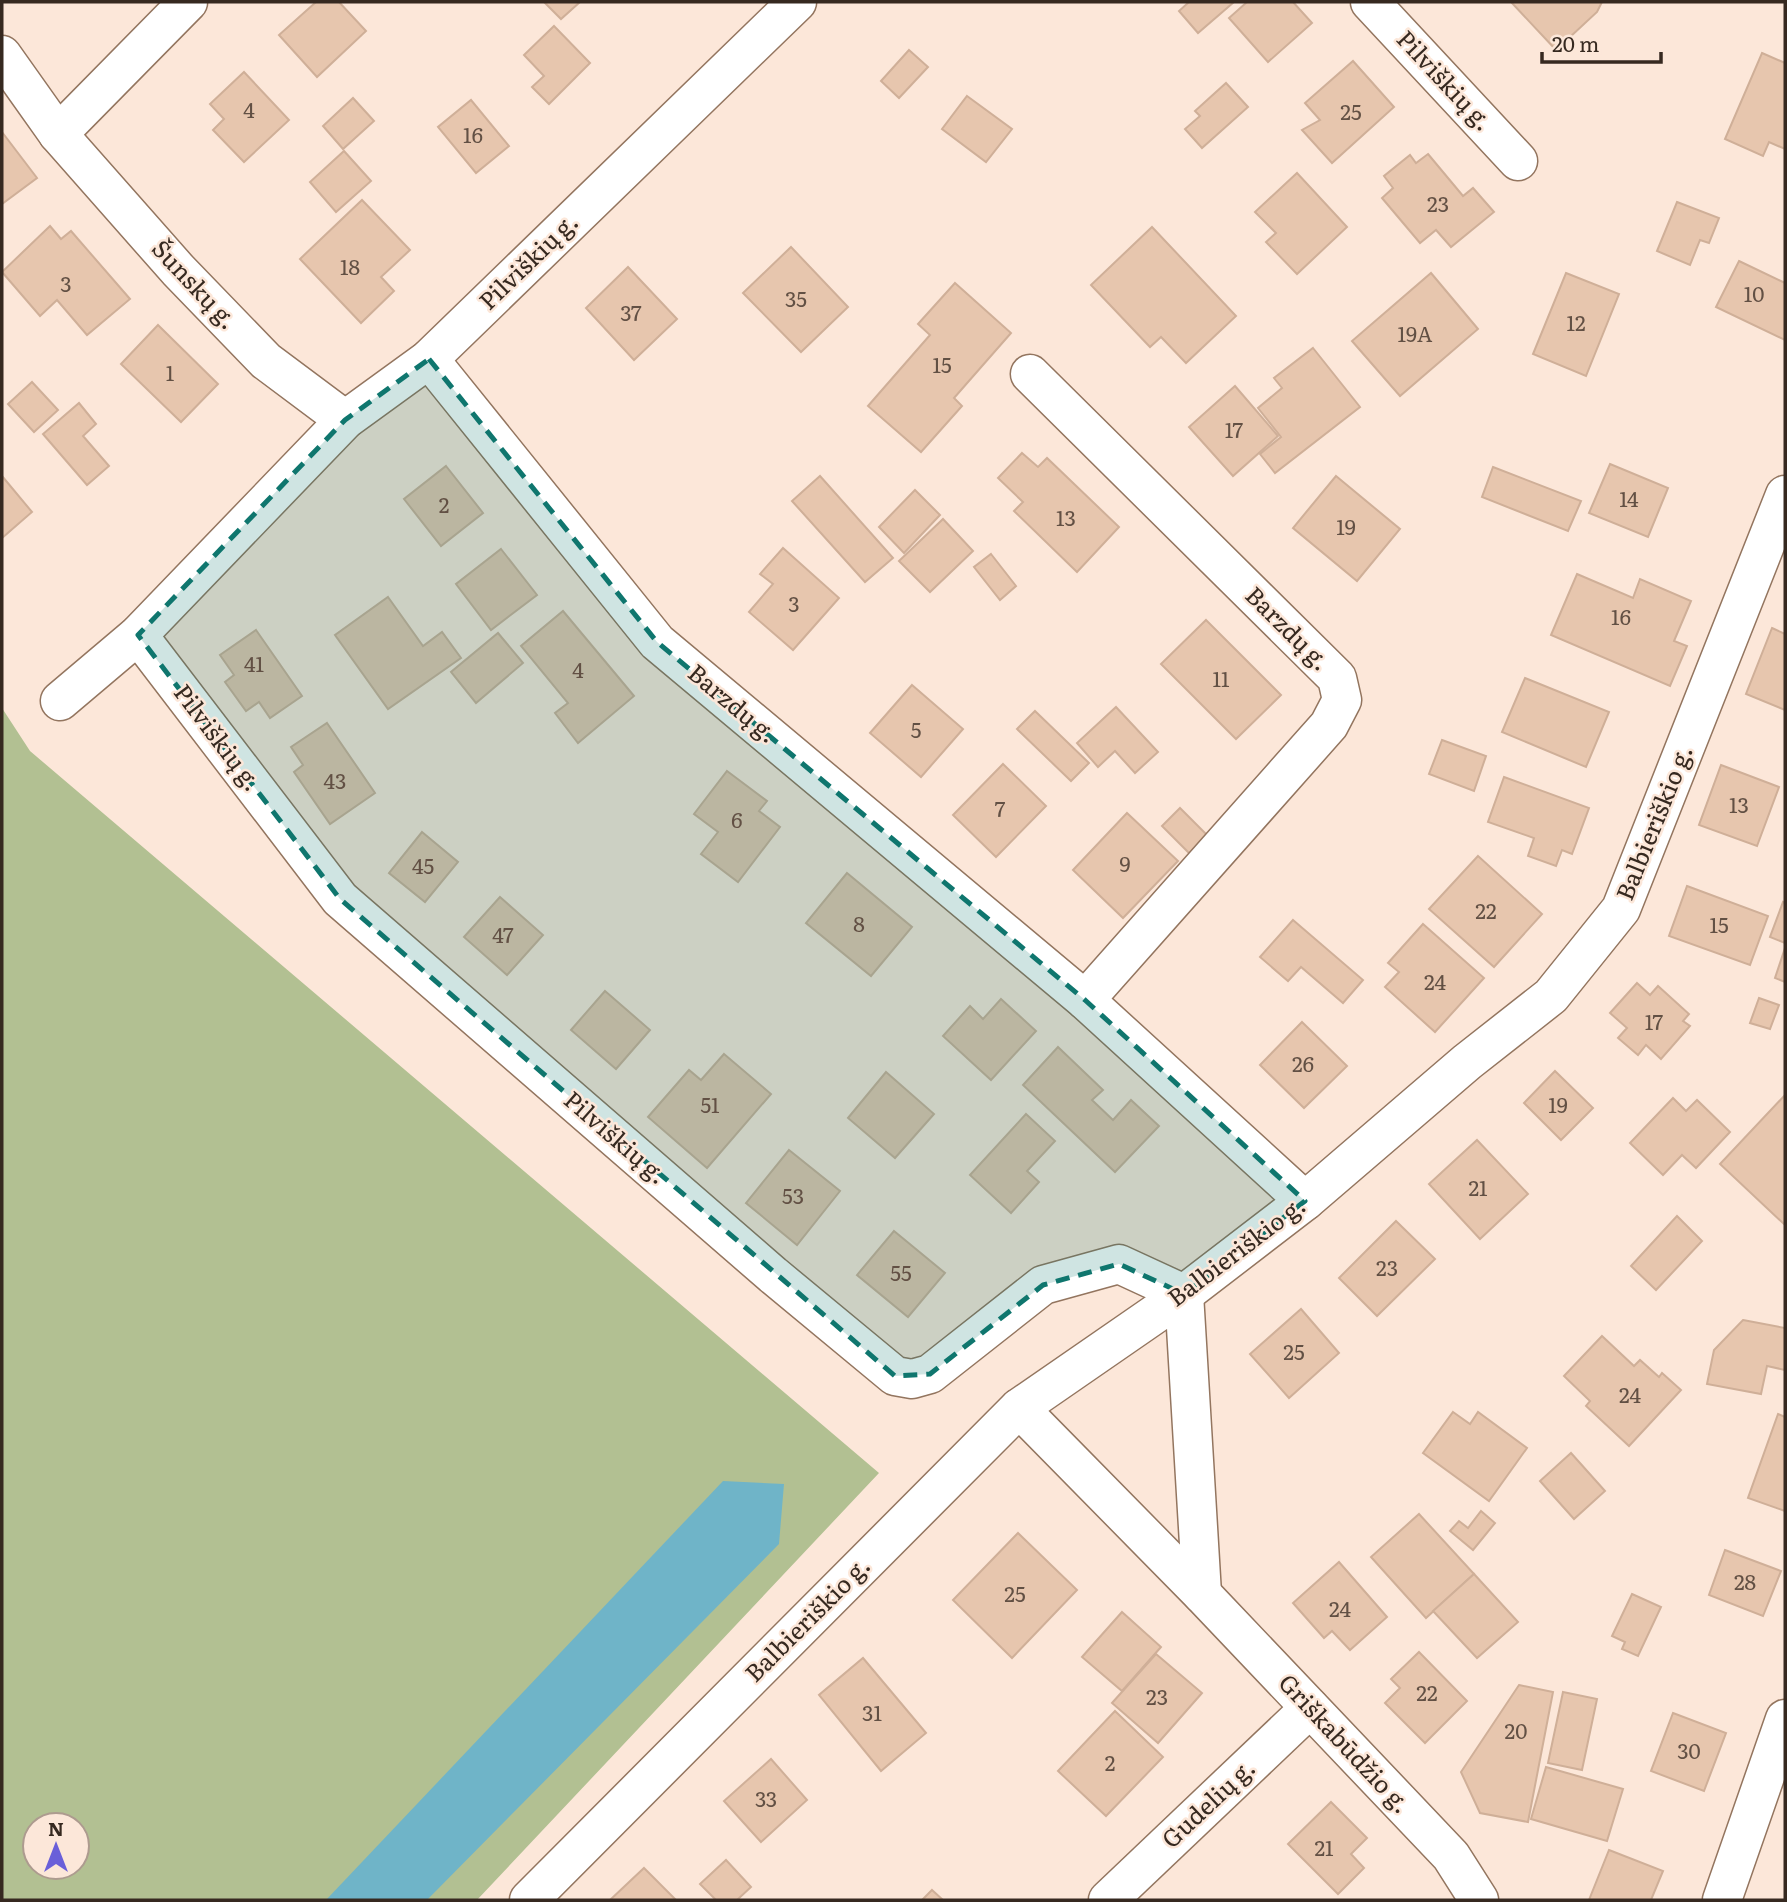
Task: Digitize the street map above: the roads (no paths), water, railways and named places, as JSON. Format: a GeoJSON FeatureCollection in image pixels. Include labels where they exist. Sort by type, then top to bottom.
{"type":"FeatureCollection","features":[{"type":"Feature","properties":{"kind":"street"},"geometry":{"type":"LineString","coordinates":[[58,134],[188,2]]}},
{"type":"Feature","properties":{"kind":"street","name":"Pilviškių g."},"geometry":{"type":"LineString","coordinates":[[60,701],[138,635],[345,420],[429,359],[797,2]]}},
{"type":"Feature","properties":{"kind":"street","name":"Pilviškių g."},"geometry":{"type":"LineString","coordinates":[[1370,2],[1518,161]]}},
{"type":"Feature","properties":{"kind":"street","name":"Šunskų g."},"geometry":{"type":"LineString","coordinates":[[2,55],[58,134],[178,270],[265,361],[345,420]]}},
{"type":"Feature","properties":{"kind":"street","name":"Barzdų g."},"geometry":{"type":"LineString","coordinates":[[429,359],[657,642],[1085,1000],[1305,1201]]}},
{"type":"Feature","properties":{"kind":"street","name":"Barzdų g."},"geometry":{"type":"LineString","coordinates":[[1030,374],[1337,678],[1342,700],[1329,725],[1085,1000]]}},
{"type":"Feature","properties":{"kind":"street","name":"Balbieriškio g."},"geometry":{"type":"LineString","coordinates":[[529,1900],[1019,1408],[1184,1294],[1305,1201],[1467,1062],[1551,996],[1621,909],[1785,495]]}},
{"type":"Feature","properties":{"kind":"street","name":"Pilviškių g."},"geometry":{"type":"LineString","coordinates":[[138,635],[340,899],[773,1275],[895,1376],[912,1379],[930,1374],[1043,1284],[1119,1264],[1184,1294]]}},
{"type":"Feature","properties":{"kind":"street"},"geometry":{"type":"LineString","coordinates":[[1184,1294],[1202,1594]]}},
{"type":"Feature","properties":{"kind":"street","name":"Griškabūdžio g."},"geometry":{"type":"LineString","coordinates":[[1019,1408],[1202,1594],[1451,1856],[1479,1900]]}},
{"type":"Feature","properties":{"kind":"street","name":"Gudelių g."},"geometry":{"type":"LineString","coordinates":[[1108,1900],[1310,1708]]}},
{"type":"Feature","properties":{"kind":"street"},"geometry":{"type":"LineString","coordinates":[[1722,1900],[1785,1719]]}},
{"type":"Feature","properties":{"kind":"water"},"geometry":{"type":"Polygon","coordinates":[[[723,1481],[784,1484],[779,1544],[427,1900],[326,1900],[723,1481]]]}}]}
